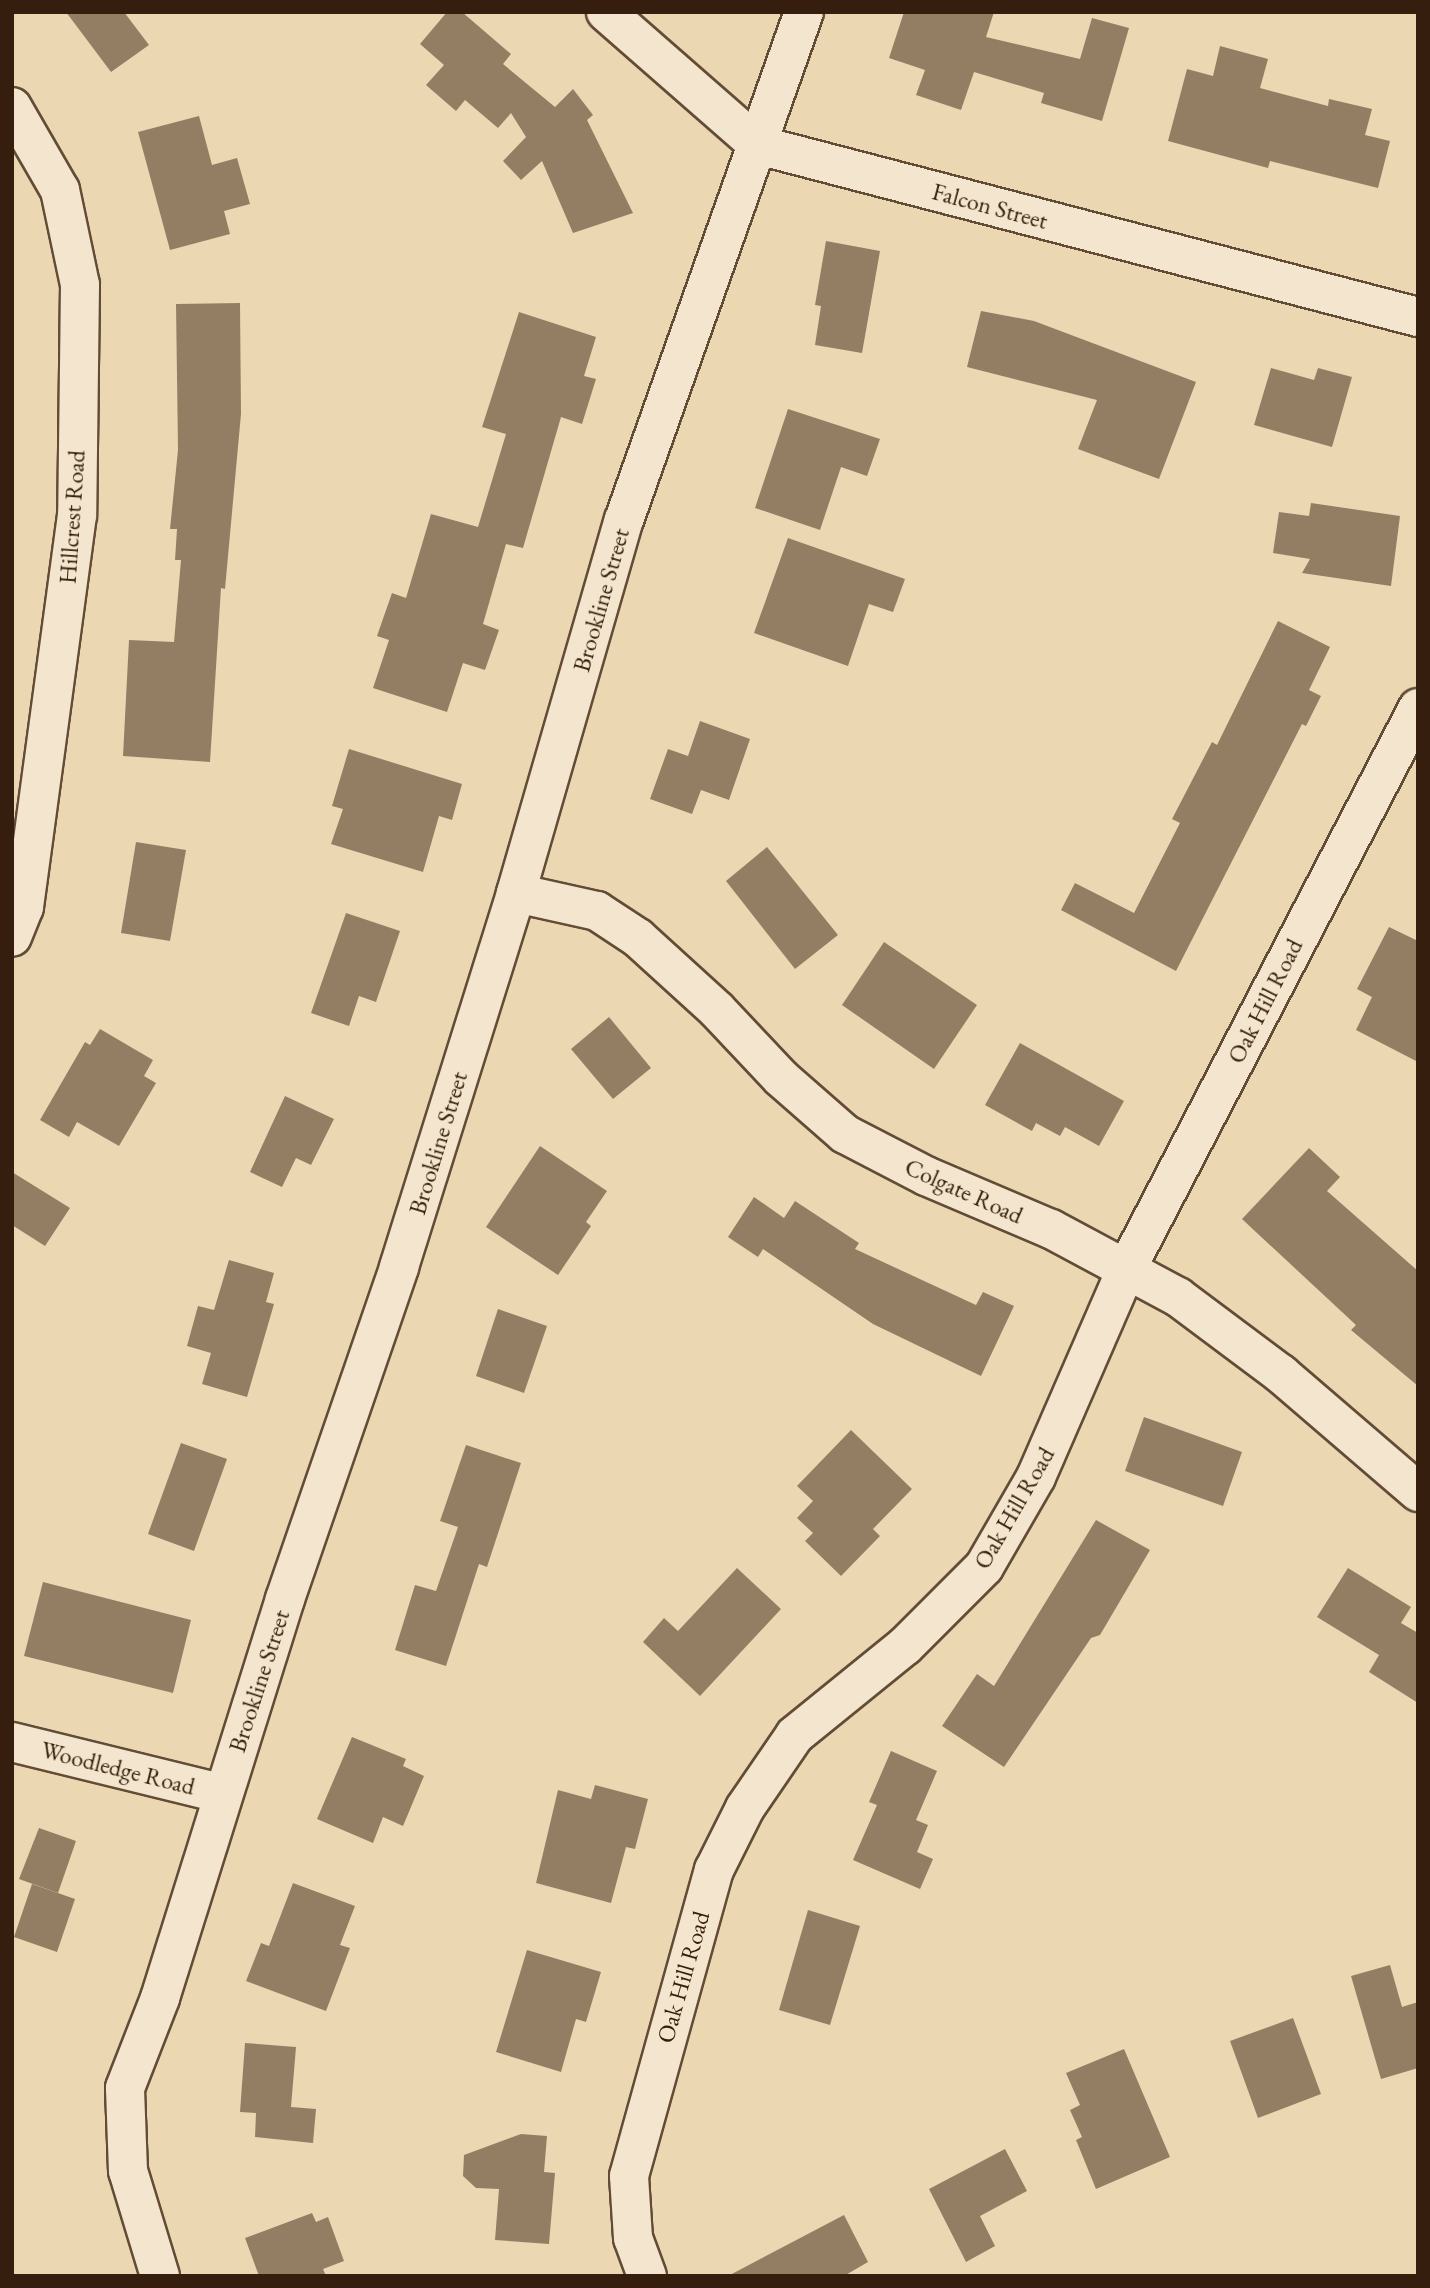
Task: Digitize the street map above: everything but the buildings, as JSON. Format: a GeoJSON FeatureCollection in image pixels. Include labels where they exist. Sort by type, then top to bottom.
{"type":"FeatureCollection","features":[{"type":"Feature","properties":{"kind":"street","name":"Falcon Street"},"geometry":{"type":"LineString","coordinates":[[606,12],[758,145],[1418,317]]}},
{"type":"Feature","properties":{"kind":"street","name":"Brookline Street"},"geometry":{"type":"LineString","coordinates":[[160,2276],[128,2171],[125,2088],[160,1998],[223,1794],[399,1267],[516,893],[624,520],[804,12]]}},
{"type":"Feature","properties":{"kind":"street","name":"Hillcrest Road"},"geometry":{"type":"LineString","coordinates":[[12,107],[60,190],[80,285],[77,515],[24,907],[12,937]]}},
{"type":"Feature","properties":{"kind":"street","name":"Oak Hill Road"},"geometry":{"type":"LineString","coordinates":[[646,2276],[632,2238],[629,2176],[714,1870],[745,1808],[795,1735],[905,1646],[984,1567],[1037,1477],[1127,1268],[1418,708]]}},
{"type":"Feature","properties":{"kind":"street","name":"Colgate Road"},"geometry":{"type":"LineString","coordinates":[[516,893],[597,911],[638,938],[717,1010],[781,1078],[845,1134],[1127,1268],[1178,1297],[1260,1358],[1418,1492]]}},
{"type":"Feature","properties":{"kind":"street","name":"Woodledge Road"},"geometry":{"type":"LineString","coordinates":[[12,1742],[223,1794]]}}]}
